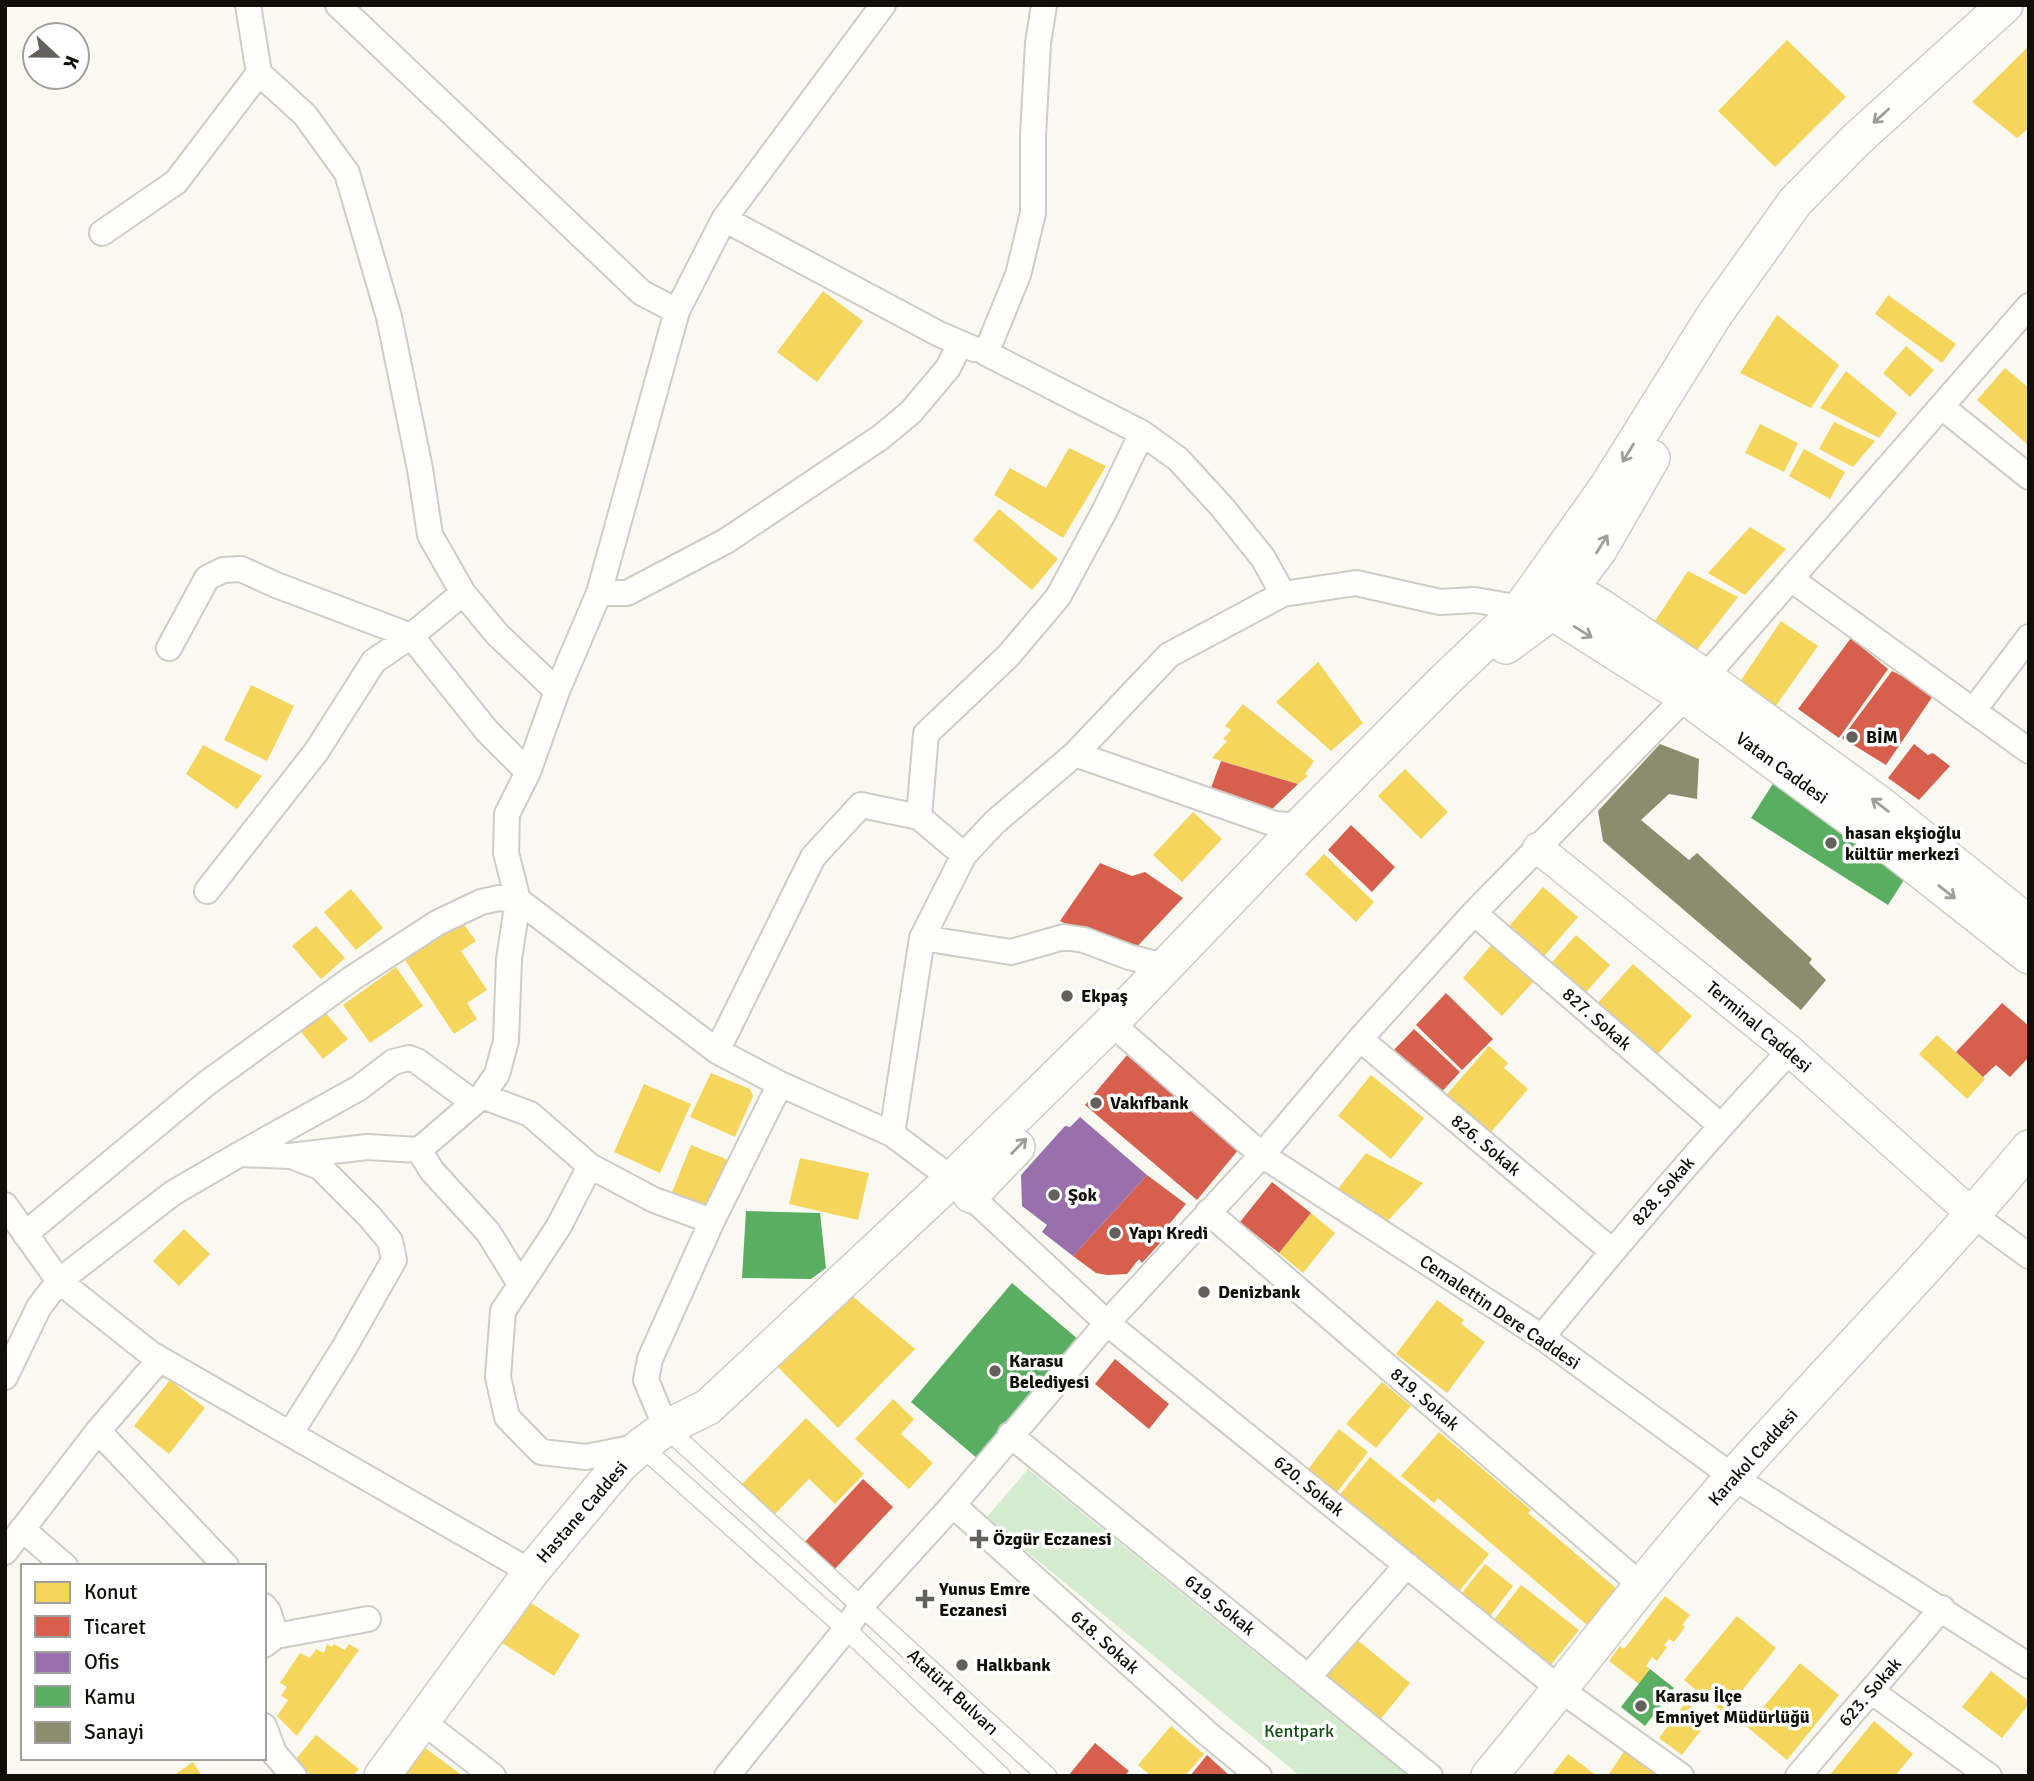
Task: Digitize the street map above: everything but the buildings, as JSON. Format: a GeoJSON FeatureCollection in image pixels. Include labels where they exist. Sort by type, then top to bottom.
{"type":"FeatureCollection","features":[{"type":"Feature","properties":{"kind":"main road"},"geometry":{"type":"LineString","coordinates":[[1118,1029],[1235,918],[1499,651],[1547,596],[1607,487],[1715,314],[1795,202],[1857,139],[2005,5]]}},
{"type":"Feature","properties":{"kind":"main road"},"geometry":{"type":"LineString","coordinates":[[1118,1029],[1164,966],[1446,680],[1599,550],[1676,417],[1761,280],[1830,194],[2029,13]]}},
{"type":"Feature","properties":{"kind":"main road","name":"Vatan Caddesi"},"geometry":{"type":"LineString","coordinates":[[1547,596],[1601,607],[1897,852],[2029,956]]}},
{"type":"Feature","properties":{"kind":"main road","name":"Vatan Caddesi"},"geometry":{"type":"LineString","coordinates":[[1695,687],[1881,805],[2029,924]]}},
{"type":"Feature","properties":{"kind":"main road","name":"Hastane Caddesi"},"geometry":{"type":"LineString","coordinates":[[382,1776],[531,1572],[619,1466],[654,1437],[708,1407],[962,1187],[1118,1029]]}},
{"type":"Feature","properties":{"kind":"main road","name":"Karakol Caddesi"},"geometry":{"type":"LineString","coordinates":[[1489,1776],[1733,1477],[1973,1215],[2029,1148]]}},
{"type":"Feature","properties":{"kind":"street"},"geometry":{"type":"LineString","coordinates":[[248,5],[259,73],[305,115],[347,173],[388,317],[420,469],[430,535],[463,593],[497,634],[557,691]]}},
{"type":"Feature","properties":{"kind":"street"},"geometry":{"type":"LineString","coordinates":[[338,5],[642,293],[677,311]]}},
{"type":"Feature","properties":{"kind":"street"},"geometry":{"type":"LineString","coordinates":[[240,1154],[290,1156],[367,1147],[419,1150],[478,1100],[497,1074],[506,1041],[509,959],[518,900],[506,853],[507,814],[528,772],[557,691],[599,593],[677,311],[724,219],[883,5]]}},
{"type":"Feature","properties":{"kind":"street"},"geometry":{"type":"LineString","coordinates":[[986,354],[1018,275],[1033,213],[1036,70],[1044,5]]}},
{"type":"Feature","properties":{"kind":"street"},"geometry":{"type":"LineString","coordinates":[[102,233],[176,182],[259,73]]}},
{"type":"Feature","properties":{"kind":"street"},"geometry":{"type":"LineString","coordinates":[[724,219],[960,344],[986,354],[1142,433],[1178,459],[1222,507],[1263,558],[1283,594]]}},
{"type":"Feature","properties":{"kind":"street"},"geometry":{"type":"LineString","coordinates":[[727,1776],[846,1629],[861,1606],[953,1506],[1107,1323],[1262,1155],[1474,913],[1695,687],[2029,306]]}},
{"type":"Feature","properties":{"kind":"street"},"geometry":{"type":"LineString","coordinates":[[599,593],[627,593],[726,541],[881,437],[911,412],[948,368],[960,344]]}},
{"type":"Feature","properties":{"kind":"street"},"geometry":{"type":"LineString","coordinates":[[1942,407],[2029,477]]}},
{"type":"Feature","properties":{"kind":"street"},"geometry":{"type":"LineString","coordinates":[[919,817],[926,733],[1008,656],[1058,597],[1105,510],[1142,433]]}},
{"type":"Feature","properties":{"kind":"street"},"geometry":{"type":"LineString","coordinates":[[169,648],[207,578],[223,570],[241,569],[411,636],[487,731],[528,772]]}},
{"type":"Feature","properties":{"kind":"street"},"geometry":{"type":"LineString","coordinates":[[1791,579],[2029,751]]}},
{"type":"Feature","properties":{"kind":"street"},"geometry":{"type":"LineString","coordinates":[[892,1134],[922,938],[964,855],[996,822],[1075,754],[1169,654],[1283,594],[1356,583],[1440,603],[1547,596]]}},
{"type":"Feature","properties":{"kind":"street"},"geometry":{"type":"LineString","coordinates":[[207,891],[316,752],[374,661],[411,636],[463,593]]}},
{"type":"Feature","properties":{"kind":"street"},"geometry":{"type":"LineString","coordinates":[[1973,711],[2029,637]]}},
{"type":"Feature","properties":{"kind":"street"},"geometry":{"type":"LineString","coordinates":[[1075,754],[1275,824],[1300,826]]}},
{"type":"Feature","properties":{"kind":"street"},"geometry":{"type":"LineString","coordinates":[[717,1051],[813,857],[861,805],[919,817],[964,855]]}},
{"type":"Feature","properties":{"kind":"street","name":"Terminal Caddesi"},"geometry":{"type":"LineString","coordinates":[[1538,848],[1790,1051],[1973,1215]]}},
{"type":"Feature","properties":{"kind":"street"},"geometry":{"type":"LineString","coordinates":[[25,1234],[207,1083],[351,979],[437,923],[481,902],[499,898],[518,900]]}},
{"type":"Feature","properties":{"kind":"street","name":"620. Sokak"},"geometry":{"type":"LineString","coordinates":[[518,900],[717,1051],[780,1084],[892,1134],[962,1187],[1107,1323],[1561,1690],[1681,1776]]}},
{"type":"Feature","properties":{"kind":"street","name":"827. Sokak"},"geometry":{"type":"LineString","coordinates":[[1474,913],[1720,1125]]}},
{"type":"Feature","properties":{"kind":"street"},"geometry":{"type":"LineString","coordinates":[[922,938],[1011,952],[1064,937],[1084,940],[1129,957],[1164,966]]}},
{"type":"Feature","properties":{"kind":"street","name":"Cemalettin Dere Caddesi"},"geometry":{"type":"LineString","coordinates":[[1118,1029],[1262,1155],[1542,1337],[1733,1477],[2029,1666]]}},
{"type":"Feature","properties":{"kind":"street","name":"826. Sokak"},"geometry":{"type":"LineString","coordinates":[[1360,1040],[1612,1251]]}},
{"type":"Feature","properties":{"kind":"street","name":"828. Sokak"},"geometry":{"type":"LineString","coordinates":[[1542,1337],[1720,1125],[1790,1051]]}},
{"type":"Feature","properties":{"kind":"street"},"geometry":{"type":"LineString","coordinates":[[5,1377],[39,1307],[59,1282],[173,1193],[359,1088],[393,1062],[409,1058],[478,1100],[530,1115],[590,1166],[654,1200],[712,1221]]}},
{"type":"Feature","properties":{"kind":"street"},"geometry":{"type":"LineString","coordinates":[[780,1084],[712,1221],[650,1359],[646,1380],[654,1437],[846,1629],[1002,1776]]}},
{"type":"Feature","properties":{"kind":"street"},"geometry":{"type":"LineString","coordinates":[[419,1150],[432,1171],[488,1232],[520,1284]]}},
{"type":"Feature","properties":{"kind":"street"},"geometry":{"type":"LineString","coordinates":[[290,1156],[320,1167],[390,1241],[394,1260],[344,1348],[290,1434]]}},
{"type":"Feature","properties":{"kind":"street"},"geometry":{"type":"LineString","coordinates":[[590,1166],[559,1226],[503,1311],[498,1377],[507,1417],[541,1452],[586,1457],[654,1437]]}},
{"type":"Feature","properties":{"kind":"street"},"geometry":{"type":"LineString","coordinates":[[5,1205],[59,1282],[160,1359],[531,1572]]}},
{"type":"Feature","properties":{"kind":"street","name":"819. Sokak"},"geometry":{"type":"LineString","coordinates":[[1208,1212],[1642,1586]]}},
{"type":"Feature","properties":{"kind":"street"},"geometry":{"type":"LineString","coordinates":[[1973,1215],[2029,1256]]}},
{"type":"Feature","properties":{"kind":"street"},"geometry":{"type":"LineString","coordinates":[[5,1552],[98,1431],[160,1359]]}},
{"type":"Feature","properties":{"kind":"street"},"geometry":{"type":"LineString","coordinates":[[98,1431],[224,1564]]}},
{"type":"Feature","properties":{"kind":"street","name":"619. Sokak"},"geometry":{"type":"LineString","coordinates":[[1010,1436],[1430,1776]]}},
{"type":"Feature","properties":{"kind":"street","name":"Atatürk Bulvarı"},"geometry":{"type":"LineString","coordinates":[[654,1437],[861,1606],[1047,1776]]}},
{"type":"Feature","properties":{"kind":"street","name":"618. Sokak"},"geometry":{"type":"LineString","coordinates":[[953,1506],[1208,1734],[1259,1776]]}},
{"type":"Feature","properties":{"kind":"street"},"geometry":{"type":"LineString","coordinates":[[22,1529],[63,1564]]}},
{"type":"Feature","properties":{"kind":"street"},"geometry":{"type":"LineString","coordinates":[[1309,1676],[1407,1565]]}},
{"type":"Feature","properties":{"kind":"street"},"geometry":{"type":"LineString","coordinates":[[266,1608],[270,1641],[368,1619]]}},
{"type":"Feature","properties":{"kind":"street","name":"623. Sokak"},"geometry":{"type":"LineString","coordinates":[[1798,1776],[1942,1608]]}},
{"type":"Feature","properties":{"kind":"street"},"geometry":{"type":"LineString","coordinates":[[1871,1690],[1989,1776]]}},
{"type":"Feature","properties":{"kind":"street"},"geometry":{"type":"LineString","coordinates":[[422,1721],[493,1776]]}},
{"type":"Feature","properties":{"kind":"street"},"geometry":{"type":"LineString","coordinates":[[266,1731],[274,1753],[294,1776]]}},
{"type":"Feature","properties":{"kind":"green space","name":"Kentpark"},"geometry":{"type":"Polygon","coordinates":[[[1028,1469],[1408,1776],[1300,1776],[986,1518],[1028,1469]]]}},
{"type":"Feature","properties":{"kind":"place","name":"BİM"},"geometry":{"type":"Point","coordinates":[1852,737]}},
{"type":"Feature","properties":{"kind":"place","name":"hasan ekşioğlu kültür merkezi"},"geometry":{"type":"Point","coordinates":[1831,843]}},
{"type":"Feature","properties":{"kind":"place","name":"Ekpaş"},"geometry":{"type":"Point","coordinates":[1067,996]}},
{"type":"Feature","properties":{"kind":"place","name":"Vakıfbank"},"geometry":{"type":"Point","coordinates":[1096,1103]}},
{"type":"Feature","properties":{"kind":"place","name":"Şok"},"geometry":{"type":"Point","coordinates":[1054,1195]}},
{"type":"Feature","properties":{"kind":"place","name":"Yapı Kredi"},"geometry":{"type":"Point","coordinates":[1115,1233]}},
{"type":"Feature","properties":{"kind":"place","name":"Denizbank"},"geometry":{"type":"Point","coordinates":[1204,1292]}},
{"type":"Feature","properties":{"kind":"place","name":"Karasu Belediyesi"},"geometry":{"type":"Point","coordinates":[995,1371]}},
{"type":"Feature","properties":{"kind":"place","name":"Özgür Eczanesi"},"geometry":{"type":"Point","coordinates":[979,1539]}},
{"type":"Feature","properties":{"kind":"place","name":"Yunus Emre Eczanesi"},"geometry":{"type":"Point","coordinates":[925,1599]}},
{"type":"Feature","properties":{"kind":"place","name":"Halkbank"},"geometry":{"type":"Point","coordinates":[962,1665]}},
{"type":"Feature","properties":{"kind":"place","name":"Karasu İlçe Emniyet Müdürlüğü"},"geometry":{"type":"Point","coordinates":[1641,1706]}}]}
